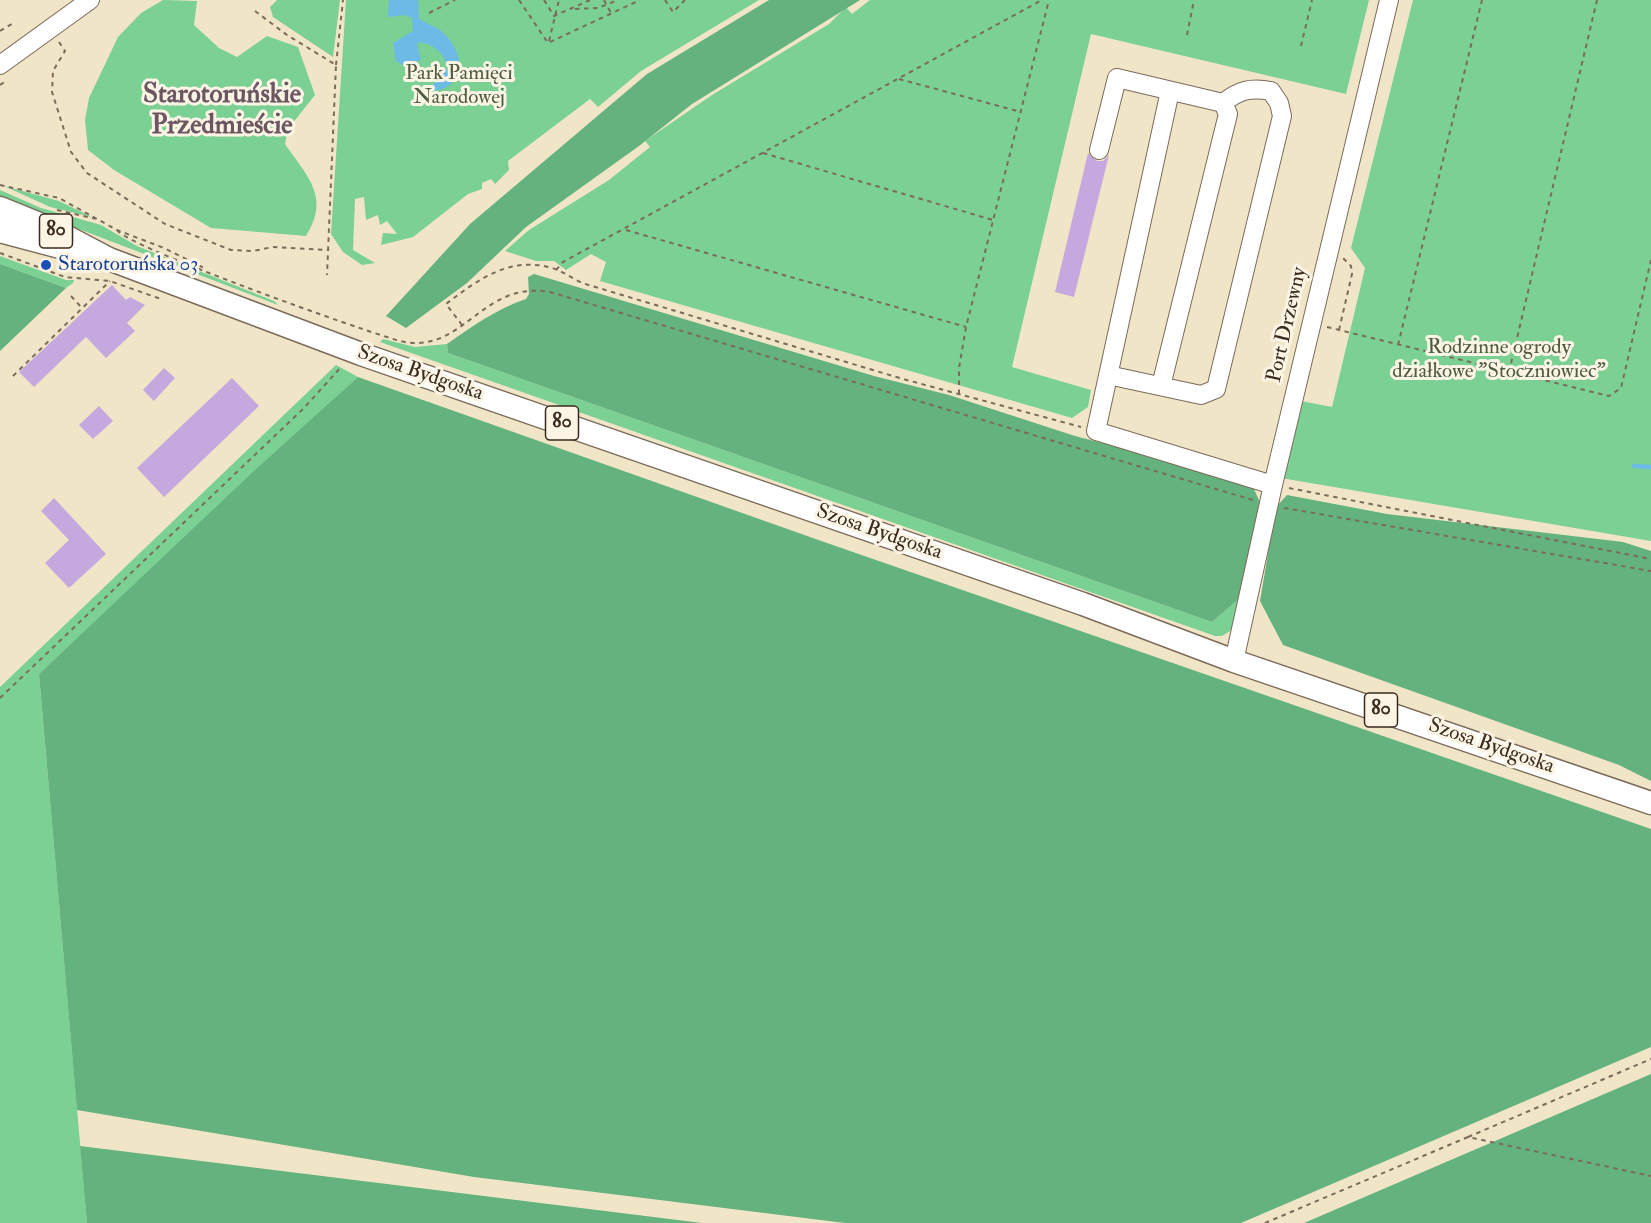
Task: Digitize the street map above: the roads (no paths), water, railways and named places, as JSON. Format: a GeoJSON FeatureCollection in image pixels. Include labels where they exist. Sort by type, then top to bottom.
{"type":"FeatureCollection","features":[{"type":"Feature","properties":{"kind":"main road","name":"Szosa Bydgoska"},"geometry":{"type":"LineString","coordinates":[[6,200],[54,230],[109,270]]}},
{"type":"Feature","properties":{"kind":"main road","name":"Szosa Bydgoska"},"geometry":{"type":"LineString","coordinates":[[0,231],[1072,600],[1234,661],[1651,803]]}},
{"type":"Feature","properties":{"kind":"street"},"geometry":{"type":"LineString","coordinates":[[0,65],[90,0]]}},
{"type":"Feature","properties":{"kind":"street","name":"Port Drzewny"},"geometry":{"type":"LineString","coordinates":[[1234,661],[1273,485],[1389,0]]}},
{"type":"Feature","properties":{"kind":"street"},"geometry":{"type":"LineString","coordinates":[[1099,150],[1117,78],[1223,103]]}},
{"type":"Feature","properties":{"kind":"street"},"geometry":{"type":"LineString","coordinates":[[1108,375],[1201,395],[1216,388],[1282,116],[1279,103],[1271,91],[1254,88],[1236,93],[1223,103]]}},
{"type":"Feature","properties":{"kind":"street"},"geometry":{"type":"LineString","coordinates":[[1170,91],[1096,431],[1273,485]]}},
{"type":"Feature","properties":{"kind":"street"},"geometry":{"type":"LineString","coordinates":[[1161,386],[1228,114],[1223,103]]}},
{"type":"Feature","properties":{"kind":"water"},"geometry":{"type":"Polygon","coordinates":[[[389,0],[418,0],[419,19],[440,30],[450,40],[457,53],[459,67],[458,74],[449,85],[440,90],[429,90],[448,67],[441,54],[430,45],[420,42],[417,44],[421,60],[404,66],[396,61],[393,43],[413,31],[412,18],[405,15],[388,17],[389,0]]]}},
{"type":"Feature","properties":{"kind":"waterway"},"geometry":{"type":"LineString","coordinates":[[1634,466],[1651,467]]}},
{"type":"Feature","properties":{"kind":"place","name":"Starotoruńska 03"},"geometry":{"type":"Point","coordinates":[46,265]}},
{"type":"Feature","properties":{"kind":"district","name":"Starotoruńskie Przedmieście"},"geometry":{"type":"Point","coordinates":[222,112]}},
{"type":"Feature","properties":{"kind":"park label","name":"Park Pamięci Narodowej"},"geometry":{"type":"Point","coordinates":[459,86]}},
{"type":"Feature","properties":{"kind":"park label","name":"Rodzinne ogrody działkowe \"Stoczniowiec\""},"geometry":{"type":"Point","coordinates":[1499,360]}}]}
